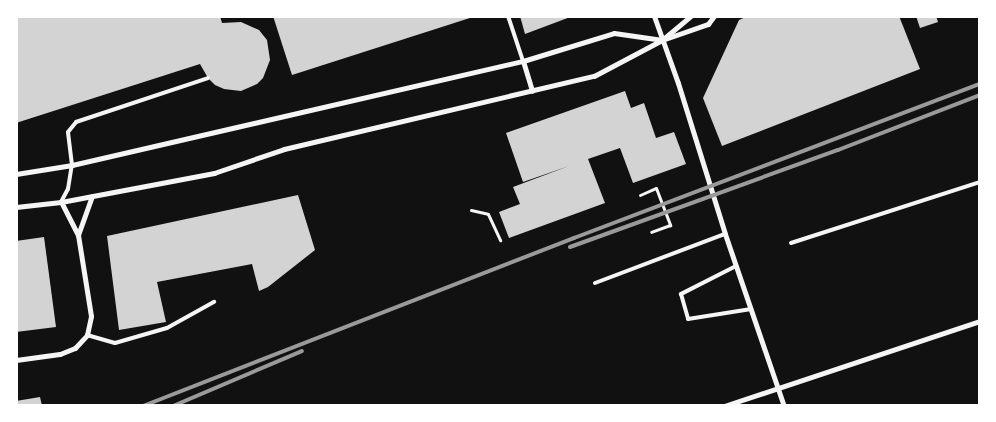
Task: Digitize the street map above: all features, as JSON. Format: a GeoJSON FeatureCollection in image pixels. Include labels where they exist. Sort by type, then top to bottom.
{"type":"FeatureCollection","features":[{"type":"Feature","properties":{"kind":"street"},"geometry":{"type":"LineString","coordinates":[[654,16],[678,83],[725,234],[784,406]]}},
{"type":"Feature","properties":{"kind":"street"},"geometry":{"type":"LineString","coordinates":[[16,174],[72,164],[523,61],[614,33],[662,40],[691,16]]}},
{"type":"Feature","properties":{"kind":"street"},"geometry":{"type":"LineString","coordinates":[[16,207],[61,202],[214,172],[284,149],[594,76],[662,40],[708,24],[714,16]]}},
{"type":"Feature","properties":{"kind":"street"},"geometry":{"type":"LineString","coordinates":[[523,61],[532,91]]}},
{"type":"Feature","properties":{"kind":"street"},"geometry":{"type":"LineString","coordinates":[[78,235],[92,196]]}},
{"type":"Feature","properties":{"kind":"street"},"geometry":{"type":"LineString","coordinates":[[16,360],[60,354],[75,348],[87,335],[92,316],[78,235],[61,202]]}},
{"type":"Feature","properties":{"kind":"street"},"geometry":{"type":"LineString","coordinates":[[724,406],[980,321]]}},
{"type":"Feature","properties":{"kind":"lane"},"geometry":{"type":"LineString","coordinates":[[508,16],[523,61]]}},
{"type":"Feature","properties":{"kind":"lane"},"geometry":{"type":"LineString","coordinates":[[61,202],[68,188],[72,164],[68,132],[76,122],[208,78]]}},
{"type":"Feature","properties":{"kind":"lane"},"geometry":{"type":"LineString","coordinates":[[791,243],[980,182]]}},
{"type":"Feature","properties":{"kind":"lane"},"geometry":{"type":"LineString","coordinates":[[595,283],[725,234]]}},
{"type":"Feature","properties":{"kind":"lane"},"geometry":{"type":"LineString","coordinates":[[736,266],[681,294],[688,320],[751,310]]}},
{"type":"Feature","properties":{"kind":"lane"},"geometry":{"type":"LineString","coordinates":[[87,335],[114,343],[167,328],[214,302]]}},
{"type":"Feature","properties":{"kind":"path"},"geometry":{"type":"LineString","coordinates":[[640,195],[656,188],[670,224],[651,232]]}},
{"type":"Feature","properties":{"kind":"path"},"geometry":{"type":"LineString","coordinates":[[471,210],[488,214],[500,240]]}},
{"type":"Feature","properties":{"kind":"building"},"geometry":{"type":"Polygon","coordinates":[[[16,16],[220,16],[222,23],[241,22],[259,30],[267,40],[270,60],[263,78],[257,84],[241,91],[224,89],[215,85],[208,78],[200,64],[16,123],[16,16]]]}},
{"type":"Feature","properties":{"kind":"building"},"geometry":{"type":"Polygon","coordinates":[[[273,16],[473,16],[473,17],[292,75],[273,16]]]}},
{"type":"Feature","properties":{"kind":"building"},"geometry":{"type":"Polygon","coordinates":[[[520,16],[573,16],[525,34],[520,16]]]}},
{"type":"Feature","properties":{"kind":"building"},"geometry":{"type":"Polygon","coordinates":[[[748,16],[899,16],[920,69],[722,146],[703,98],[739,20],[748,16]]]}},
{"type":"Feature","properties":{"kind":"building"},"geometry":{"type":"Polygon","coordinates":[[[916,16],[936,16],[938,22],[920,28],[916,16]]]}},
{"type":"Feature","properties":{"kind":"building"},"geometry":{"type":"Polygon","coordinates":[[[625,91],[631,108],[644,103],[656,138],[674,132],[686,164],[633,183],[620,148],[588,159],[605,203],[509,238],[499,212],[520,204],[513,187],[569,166],[523,182],[506,133],[625,91]]]}},
{"type":"Feature","properties":{"kind":"building"},"geometry":{"type":"Polygon","coordinates":[[[298,195],[315,250],[268,287],[259,291],[252,264],[157,282],[166,322],[119,330],[107,236],[298,195]]]}},
{"type":"Feature","properties":{"kind":"building"},"geometry":{"type":"Polygon","coordinates":[[[44,237],[56,327],[16,332],[16,241],[44,237]]]}},
{"type":"Feature","properties":{"kind":"building"},"geometry":{"type":"Polygon","coordinates":[[[40,397],[42,406],[16,406],[16,401],[40,397]]]}},
{"type":"Feature","properties":{"kind":"railway"},"geometry":{"type":"LineString","coordinates":[[143,406],[574,238],[980,84]]}},
{"type":"Feature","properties":{"kind":"railway"},"geometry":{"type":"LineString","coordinates":[[570,247],[838,150],[980,95]]}},
{"type":"Feature","properties":{"kind":"railway"},"geometry":{"type":"LineString","coordinates":[[173,406],[302,351]]}}]}
